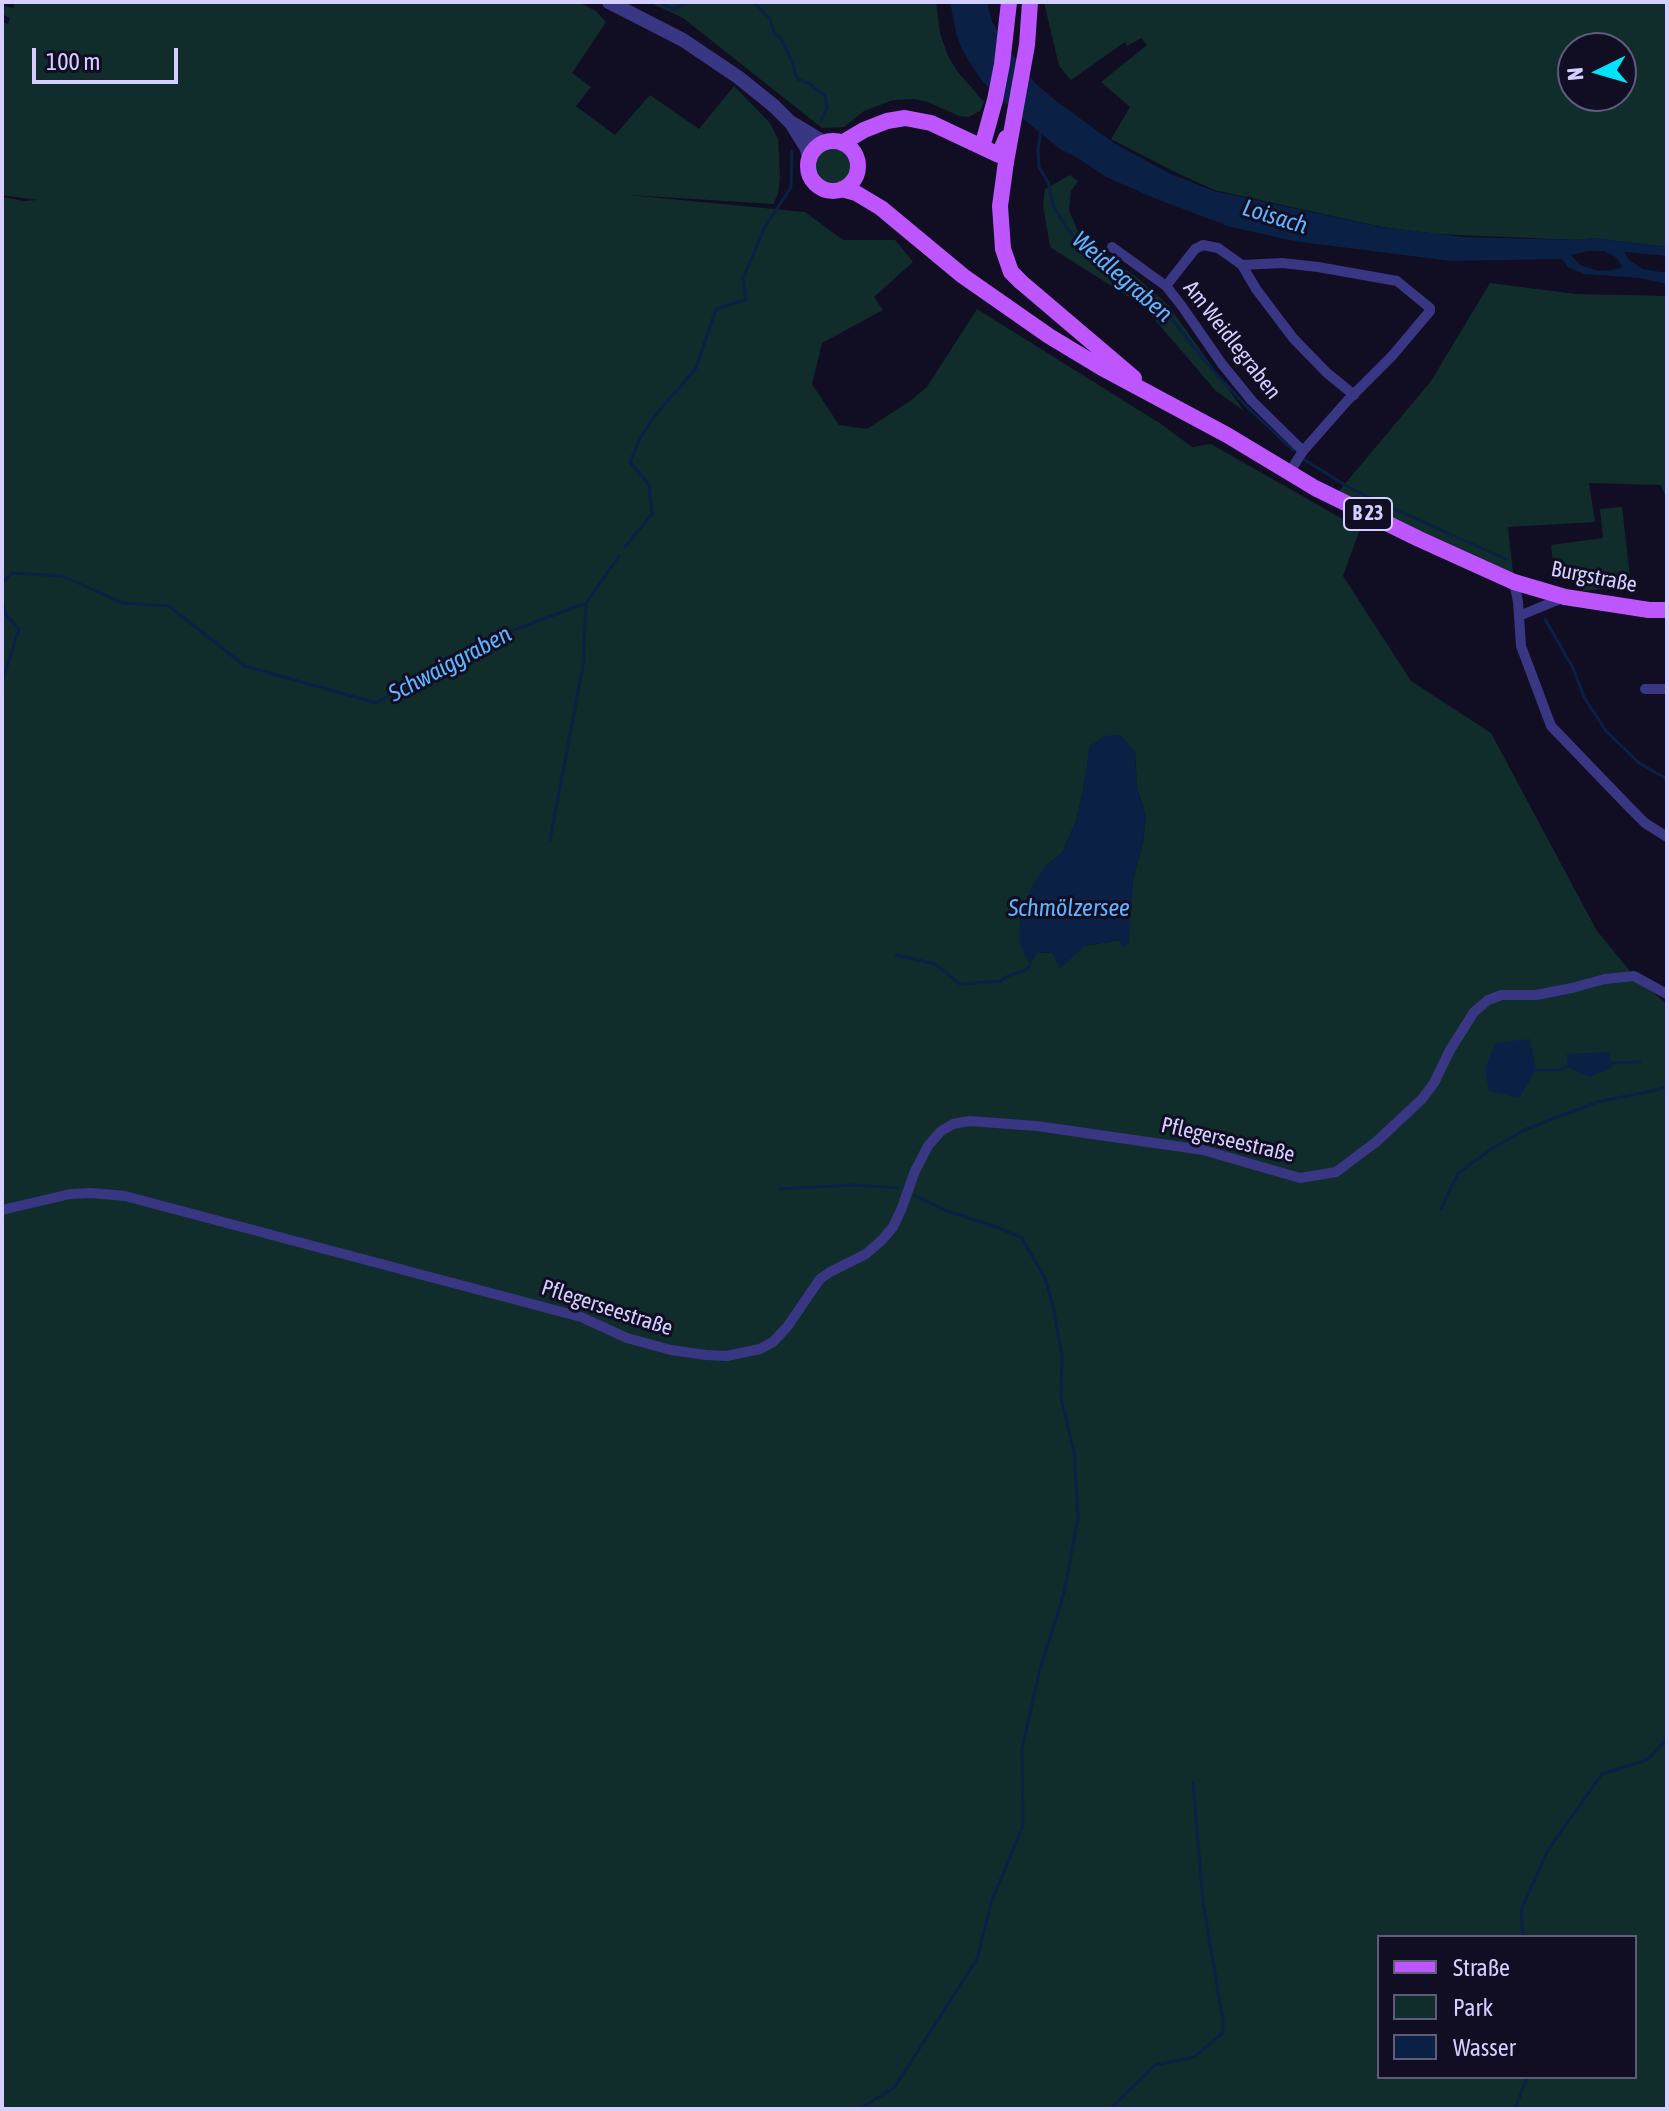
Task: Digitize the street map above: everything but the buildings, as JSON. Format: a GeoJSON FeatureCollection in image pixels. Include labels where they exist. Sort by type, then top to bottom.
{"type":"FeatureCollection","features":[{"type":"Feature","properties":{"kind":"main road"},"geometry":{"type":"LineString","coordinates":[[878,125],[862,146],[854,180],[842,189],[826,190],[817,184],[810,175],[810,159],[814,151],[878,125],[892,120],[917,119],[982,147],[994,105],[1009,2]]}},
{"type":"Feature","properties":{"kind":"main road","name":"B 23"},"geometry":{"type":"LineString","coordinates":[[1030,2],[1027,45],[1000,206],[1003,249],[1011,272],[1027,288],[1156,397]]}},
{"type":"Feature","properties":{"kind":"main road"},"geometry":{"type":"LineString","coordinates":[[950,132],[977,128],[994,105]]}},
{"type":"Feature","properties":{"kind":"main road","name":"B 23"},"geometry":{"type":"LineString","coordinates":[[982,147],[999,155],[1013,118]]}},
{"type":"Feature","properties":{"kind":"main road"},"geometry":{"type":"LineString","coordinates":[[834,143],[853,151],[857,165]]}},
{"type":"Feature","properties":{"kind":"main road","name":"B 23"},"geometry":{"type":"LineString","coordinates":[[857,165],[863,184],[881,208]]}},
{"type":"Feature","properties":{"kind":"main road","name":"B 23"},"geometry":{"type":"LineString","coordinates":[[842,189],[856,193],[881,208],[963,276],[1016,314],[1102,368],[1227,435],[1289,473],[1419,539],[1514,582]]}},
{"type":"Feature","properties":{"kind":"main road","name":"Burgstraße"},"geometry":{"type":"LineString","coordinates":[[1514,582],[1565,597],[1667,610]]}},
{"type":"Feature","properties":{"kind":"street"},"geometry":{"type":"LineString","coordinates":[[609,2],[712,58],[774,106],[791,123],[810,159]]}},
{"type":"Feature","properties":{"kind":"street"},"geometry":{"type":"LineString","coordinates":[[791,123],[834,143]]}},
{"type":"Feature","properties":{"kind":"street","name":"Am Weidlegraben"},"geometry":{"type":"LineString","coordinates":[[1166,286],[1195,249],[1203,245],[1218,248],[1242,265],[1293,338],[1354,395]]}},
{"type":"Feature","properties":{"kind":"street","name":"Am Weidlegraben"},"geometry":{"type":"LineString","coordinates":[[1112,247],[1166,286],[1242,389],[1267,418],[1303,451]]}},
{"type":"Feature","properties":{"kind":"street"},"geometry":{"type":"LineString","coordinates":[[1242,265],[1282,263],[1397,281],[1430,308],[1417,328],[1303,451],[1289,473]]}},
{"type":"Feature","properties":{"kind":"street"},"geometry":{"type":"LineString","coordinates":[[1514,582],[1521,646],[1551,726],[1645,823],[1667,837]]}},
{"type":"Feature","properties":{"kind":"street"},"geometry":{"type":"LineString","coordinates":[[1519,616],[1565,597]]}},
{"type":"Feature","properties":{"kind":"street"},"geometry":{"type":"LineString","coordinates":[[1645,689],[1667,689]]}},
{"type":"Feature","properties":{"kind":"street","name":"Pflegerseestraße"},"geometry":{"type":"LineString","coordinates":[[2,1210],[70,1194],[125,1196],[581,1317],[627,1338],[671,1350],[727,1356],[760,1349],[773,1342],[820,1279],[866,1254],[882,1240],[893,1227],[923,1155],[941,1131],[953,1124],[969,1121],[1037,1126],[1203,1150],[1300,1178],[1336,1172],[1376,1142],[1422,1099],[1474,1012],[1488,1000],[1502,995],[1536,995],[1605,979],[1634,976],[1667,994]]}},
{"type":"Feature","properties":{"kind":"green space"},"geometry":{"type":"Polygon","coordinates":[[[15,2],[578,2],[596,11],[606,22],[572,73],[591,87],[576,106],[615,135],[650,95],[699,129],[734,86],[770,123],[778,139],[780,177],[773,204],[629,195],[805,212],[843,240],[895,240],[913,262],[874,297],[883,310],[822,343],[812,384],[839,425],[867,429],[927,387],[977,309],[1161,424],[1192,447],[1211,444],[1360,529],[1343,576],[1411,681],[1491,733],[1597,931],[1634,976],[1667,1004],[1667,2109],[2,2109],[2,197],[37,200],[2,195],[2,22],[8,24],[10,18],[2,14],[5,6],[13,8],[15,2]],[[1090,746],[1076,821],[1062,853],[1045,866],[1030,965],[1037,952],[1053,953],[1060,968],[1084,946],[1120,940],[1131,904],[1146,816],[1137,788],[1135,752],[1090,746]]]}},
{"type":"Feature","properties":{"kind":"green space"},"geometry":{"type":"Polygon","coordinates":[[[649,2],[936,2],[940,33],[948,56],[984,102],[980,111],[969,117],[959,116],[928,102],[893,100],[864,111],[844,127],[822,128],[683,18],[649,2]]]}},
{"type":"Feature","properties":{"kind":"green space"},"geometry":{"type":"Polygon","coordinates":[[[1044,2],[1667,2],[1667,247],[1594,238],[1576,240],[1435,234],[1382,227],[1214,190],[1111,139],[1130,107],[1101,82],[1147,45],[1141,38],[1127,46],[1125,42],[1071,80],[1059,66],[1044,2]]]}},
{"type":"Feature","properties":{"kind":"green space"},"geometry":{"type":"Polygon","coordinates":[[[834,147],[848,152],[853,166],[848,180],[834,185],[820,180],[815,166],[820,152],[834,147]]]}},
{"type":"Feature","properties":{"kind":"green space"},"geometry":{"type":"Polygon","coordinates":[[[1070,175],[1078,181],[1071,191],[1069,210],[1079,234],[1168,305],[1244,411],[1216,391],[1143,306],[1050,247],[1043,205],[1045,189],[1070,175]]]}},
{"type":"Feature","properties":{"kind":"green space"},"geometry":{"type":"Polygon","coordinates":[[[1490,283],[1576,294],[1667,296],[1667,500],[1661,485],[1589,483],[1595,522],[1508,527],[1514,582],[1339,491],[1431,381],[1490,283]]]}},
{"type":"Feature","properties":{"kind":"green space"},"geometry":{"type":"Polygon","coordinates":[[[1622,507],[1631,586],[1583,591],[1581,569],[1554,572],[1551,545],[1603,538],[1600,509],[1622,507]]]}},
{"type":"Feature","properties":{"kind":"water","name":"Loisach"},"geometry":{"type":"Polygon","coordinates":[[[950,2],[987,2],[992,22],[1012,54],[1035,83],[1056,101],[1117,145],[1171,174],[1214,191],[1381,227],[1464,237],[1594,238],[1667,247],[1667,256],[1624,252],[1629,260],[1643,269],[1667,273],[1667,284],[1639,278],[1584,274],[1568,267],[1562,259],[1451,261],[1293,241],[1231,227],[1106,177],[1060,149],[983,82],[961,47],[950,2]],[[1604,251],[1571,255],[1580,265],[1598,271],[1622,267],[1617,258],[1604,251]]]}},
{"type":"Feature","properties":{"kind":"water","name":"Schmölzersee"},"geometry":{"type":"Polygon","coordinates":[[[1121,735],[1135,752],[1137,788],[1146,816],[1133,880],[1129,942],[1124,948],[1119,940],[1084,946],[1060,968],[1053,953],[1037,952],[1030,966],[1019,941],[1020,915],[1030,890],[1045,866],[1062,853],[1076,821],[1090,746],[1104,736],[1121,735]]]}},
{"type":"Feature","properties":{"kind":"water"},"geometry":{"type":"Polygon","coordinates":[[[1530,1039],[1536,1070],[1519,1098],[1489,1091],[1485,1069],[1495,1043],[1530,1039]]]}},
{"type":"Feature","properties":{"kind":"water"},"geometry":{"type":"Polygon","coordinates":[[[1609,1052],[1612,1068],[1589,1077],[1568,1067],[1567,1054],[1609,1052]]]}},
{"type":"Feature","properties":{"kind":"waterway","name":"Schwaiggraben"},"geometry":{"type":"LineString","coordinates":[[658,2],[673,9],[690,2]]}},
{"type":"Feature","properties":{"kind":"waterway","name":"Schwaiggraben"},"geometry":{"type":"LineString","coordinates":[[754,2],[770,19],[774,33],[781,39],[792,61],[797,79],[810,84],[825,96],[827,108],[821,121]]}},
{"type":"Feature","properties":{"kind":"waterway","name":"Weidlegraben"},"geometry":{"type":"LineString","coordinates":[[1041,130],[1039,167],[1048,182],[1053,205],[1084,250],[1145,293],[1168,314],[1209,366],[1293,450]]}},
{"type":"Feature","properties":{"kind":"waterway","name":"Schwaiggraben"},"geometry":{"type":"LineString","coordinates":[[625,547],[652,514],[649,485],[630,462],[639,440],[653,418],[696,368],[716,309],[746,300],[743,278],[765,227],[791,187],[792,151]]}},
{"type":"Feature","properties":{"kind":"waterway","name":"Weidlegraben"},"geometry":{"type":"LineString","coordinates":[[1305,460],[1374,500],[1506,559]]}},
{"type":"Feature","properties":{"kind":"waterway","name":"Schwaiggraben"},"geometry":{"type":"LineString","coordinates":[[2,583],[12,573],[63,576],[122,603],[169,606],[245,666],[376,703],[421,675],[519,628],[586,603],[619,556]]}},
{"type":"Feature","properties":{"kind":"waterway","name":"Schwaiggraben"},"geometry":{"type":"LineString","coordinates":[[2,600],[6,615],[19,629],[2,682]]}},
{"type":"Feature","properties":{"kind":"waterway"},"geometry":{"type":"LineString","coordinates":[[550,840],[583,666],[586,603]]}},
{"type":"Feature","properties":{"kind":"waterway","name":"Weidlegraben"},"geometry":{"type":"LineString","coordinates":[[1545,619],[1573,668],[1584,697],[1606,731],[1639,763],[1667,779]]}},
{"type":"Feature","properties":{"kind":"waterway"},"geometry":{"type":"LineString","coordinates":[[896,955],[935,964],[960,984],[1000,981],[1030,966]]}},
{"type":"Feature","properties":{"kind":"waterway"},"geometry":{"type":"LineString","coordinates":[[1611,1063],[1640,1062]]}},
{"type":"Feature","properties":{"kind":"waterway"},"geometry":{"type":"LineString","coordinates":[[1536,1070],[1568,1067]]}},
{"type":"Feature","properties":{"kind":"waterway"},"geometry":{"type":"LineString","coordinates":[[1441,1209],[1458,1173],[1524,1130],[1597,1102],[1667,1087]]}},
{"type":"Feature","properties":{"kind":"waterway"},"geometry":{"type":"LineString","coordinates":[[780,1189],[854,1185],[898,1188]]}},
{"type":"Feature","properties":{"kind":"waterway"},"geometry":{"type":"LineString","coordinates":[[859,2109],[894,2088],[977,1959],[992,1900],[1023,1826],[1022,1749],[1040,1669],[1064,1593],[1078,1518],[1074,1452],[1061,1398],[1062,1356],[1045,1278],[1022,1238],[947,1211],[914,1195]]}},
{"type":"Feature","properties":{"kind":"waterway"},"geometry":{"type":"LineString","coordinates":[[1523,1935],[1521,1910],[1548,1850],[1602,1774],[1647,1760],[1667,1739]]}},
{"type":"Feature","properties":{"kind":"waterway"},"geometry":{"type":"LineString","coordinates":[[1113,2109],[1155,2065],[1194,2057],[1223,2033],[1203,1903],[1193,1783]]}},
{"type":"Feature","properties":{"kind":"waterway"},"geometry":{"type":"LineString","coordinates":[[1515,2109],[1526,2079]]}}]}
